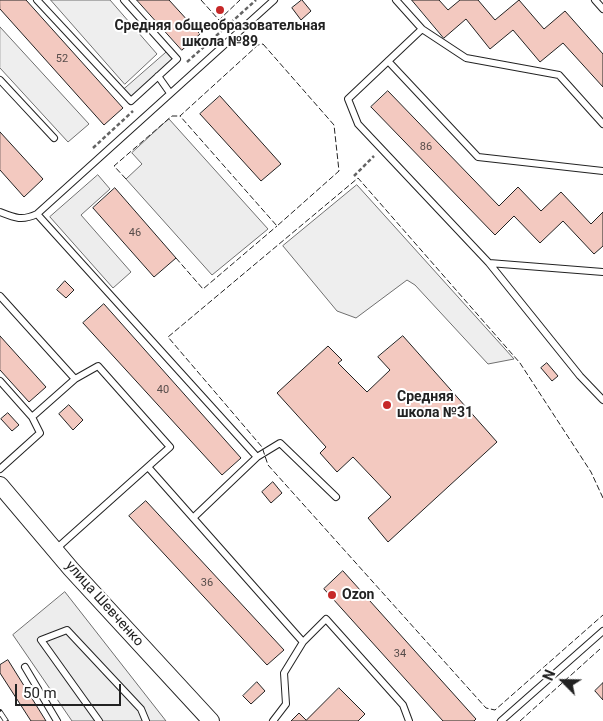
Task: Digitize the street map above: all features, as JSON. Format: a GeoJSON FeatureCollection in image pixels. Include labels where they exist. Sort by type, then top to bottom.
{"type":"FeatureCollection","features":[{"type":"Feature","properties":{"kind":"street","name":"улица Шевченко"},"geometry":{"type":"LineString","coordinates":[[0,485],[55,550],[211,721]]}},
{"type":"Feature","properties":{"kind":"lane"},"geometry":{"type":"LineString","coordinates":[[37,0],[131,101],[177,59],[124,0]]}},
{"type":"Feature","properties":{"kind":"lane"},"geometry":{"type":"LineString","coordinates":[[0,212],[16,219],[26,219],[37,214],[274,0]]}},
{"type":"Feature","properties":{"kind":"lane"},"geometry":{"type":"LineString","coordinates":[[396,0],[422,29],[466,58],[559,75],[603,124]]}},
{"type":"Feature","properties":{"kind":"lane"},"geometry":{"type":"LineString","coordinates":[[595,0],[603,9]]}},
{"type":"Feature","properties":{"kind":"lane"},"geometry":{"type":"LineString","coordinates":[[422,29],[348,99],[358,124],[489,263],[580,376],[603,400]]}},
{"type":"Feature","properties":{"kind":"lane"},"geometry":{"type":"LineString","coordinates":[[388,61],[478,157],[603,171]]}},
{"type":"Feature","properties":{"kind":"lane"},"geometry":{"type":"LineString","coordinates":[[158,76],[170,93]]}},
{"type":"Feature","properties":{"kind":"lane"},"geometry":{"type":"LineString","coordinates":[[0,80],[54,138]]}},
{"type":"Feature","properties":{"kind":"lane"},"geometry":{"type":"LineString","coordinates":[[37,214],[257,456]]}},
{"type":"Feature","properties":{"kind":"lane"},"geometry":{"type":"LineString","coordinates":[[489,263],[603,272]]}},
{"type":"Feature","properties":{"kind":"lane"},"geometry":{"type":"LineString","coordinates":[[0,296],[74,379]]}},
{"type":"Feature","properties":{"kind":"lane"},"geometry":{"type":"LineString","coordinates":[[32,418],[74,379],[98,366],[170,447],[55,550]]}},
{"type":"Feature","properties":{"kind":"lane"},"geometry":{"type":"LineString","coordinates":[[0,381],[32,418],[40,433],[0,469]]}},
{"type":"Feature","properties":{"kind":"lane"},"geometry":{"type":"LineString","coordinates":[[193,518],[257,456],[280,443],[336,497]]}},
{"type":"Feature","properties":{"kind":"lane"},"geometry":{"type":"LineString","coordinates":[[148,467],[304,642]]}},
{"type":"Feature","properties":{"kind":"lane"},"geometry":{"type":"LineString","coordinates":[[273,721],[286,704],[284,673],[304,642],[326,620],[403,705],[409,721]]}},
{"type":"Feature","properties":{"kind":"lane"},"geometry":{"type":"LineString","coordinates":[[99,721],[41,640],[67,630],[141,709],[146,721]]}},
{"type":"Feature","properties":{"kind":"lane"},"geometry":{"type":"LineString","coordinates":[[501,721],[603,631]]}},
{"type":"Feature","properties":{"kind":"lane"},"geometry":{"type":"LineString","coordinates":[[24,667],[57,721]]}},
{"type":"Feature","properties":{"kind":"path"},"geometry":{"type":"LineString","coordinates":[[354,176],[381,150]]}},
{"type":"Feature","properties":{"kind":"shaded area"},"geometry":{"type":"Polygon","coordinates":[[[51,0],[110,0],[157,54],[125,84],[51,0]]]}},
{"type":"Feature","properties":{"kind":"shaded area"},"geometry":{"type":"Polygon","coordinates":[[[0,27],[89,124],[68,142],[0,68],[0,27]]]}},
{"type":"Feature","properties":{"kind":"shaded area"},"geometry":{"type":"Polygon","coordinates":[[[169,50],[177,59],[131,101],[122,91],[169,50]]]}},
{"type":"Feature","properties":{"kind":"shaded area"},"geometry":{"type":"Polygon","coordinates":[[[169,119],[268,229],[212,275],[126,179],[142,164],[132,153],[169,119]]]}},
{"type":"Feature","properties":{"kind":"shaded area"},"geometry":{"type":"Polygon","coordinates":[[[98,175],[110,189],[81,215],[131,272],[113,288],[50,217],[98,175]]]}},
{"type":"Feature","properties":{"kind":"shaded area"},"geometry":{"type":"Polygon","coordinates":[[[357,185],[514,359],[488,364],[415,285],[407,280],[356,318],[337,311],[283,246],[357,185]]]}},
{"type":"Feature","properties":{"kind":"shaded area"},"geometry":{"type":"Polygon","coordinates":[[[65,592],[166,721],[72,721],[13,635],[65,592]]]}},
{"type":"Feature","properties":{"kind":"building"},"geometry":{"type":"Polygon","coordinates":[[[0,0],[26,0],[123,108],[104,125],[0,9],[0,0]]]}},
{"type":"Feature","properties":{"kind":"building"},"geometry":{"type":"Polygon","coordinates":[[[137,0],[169,0],[200,34],[182,50],[137,0]]]}},
{"type":"Feature","properties":{"kind":"building"},"geometry":{"type":"Polygon","coordinates":[[[302,0],[311,11],[301,20],[292,8],[302,0]]]}},
{"type":"Feature","properties":{"kind":"building"},"geometry":{"type":"Polygon","coordinates":[[[412,0],[439,0],[448,10],[460,0],[478,0],[495,20],[519,0],[544,29],[565,11],[603,54],[603,87],[563,43],[540,62],[513,30],[490,49],[466,19],[444,38],[412,0]]]}},
{"type":"Feature","properties":{"kind":"building"},"geometry":{"type":"Polygon","coordinates":[[[388,91],[499,206],[518,187],[541,211],[561,192],[591,224],[603,212],[603,246],[594,254],[563,221],[540,243],[514,216],[495,235],[371,107],[388,91]]]}},
{"type":"Feature","properties":{"kind":"building"},"geometry":{"type":"Polygon","coordinates":[[[220,96],[281,164],[261,181],[200,114],[220,96]]]}},
{"type":"Feature","properties":{"kind":"building"},"geometry":{"type":"Polygon","coordinates":[[[0,132],[43,179],[24,197],[0,170],[0,132]]]}},
{"type":"Feature","properties":{"kind":"building"},"geometry":{"type":"Polygon","coordinates":[[[115,188],[176,258],[154,277],[93,208],[115,188]]]}},
{"type":"Feature","properties":{"kind":"building"},"geometry":{"type":"Polygon","coordinates":[[[65,281],[74,290],[66,298],[57,290],[65,281]]]}},
{"type":"Feature","properties":{"kind":"building"},"geometry":{"type":"Polygon","coordinates":[[[104,304],[241,458],[222,475],[83,323],[104,304]]]}},
{"type":"Feature","properties":{"kind":"building"},"geometry":{"type":"Polygon","coordinates":[[[0,336],[46,387],[29,402],[0,370],[0,336]]]}},
{"type":"Feature","properties":{"kind":"building"},"geometry":{"type":"Polygon","coordinates":[[[403,336],[497,442],[388,542],[368,518],[391,497],[353,457],[337,472],[320,453],[326,447],[277,393],[328,346],[342,360],[338,363],[367,392],[390,370],[378,357],[403,336]]]}},
{"type":"Feature","properties":{"kind":"building"},"geometry":{"type":"Polygon","coordinates":[[[547,363],[558,376],[552,381],[541,368],[547,363]]]}},
{"type":"Feature","properties":{"kind":"building"},"geometry":{"type":"Polygon","coordinates":[[[69,405],[83,420],[73,430],[59,414],[69,405]]]}},
{"type":"Feature","properties":{"kind":"building"},"geometry":{"type":"Polygon","coordinates":[[[8,413],[19,425],[12,431],[1,419],[8,413]]]}},
{"type":"Feature","properties":{"kind":"building"},"geometry":{"type":"Polygon","coordinates":[[[273,482],[282,493],[271,503],[262,492],[273,482]]]}},
{"type":"Feature","properties":{"kind":"building"},"geometry":{"type":"Polygon","coordinates":[[[146,501],[284,650],[267,665],[129,516],[146,501]]]}},
{"type":"Feature","properties":{"kind":"building"},"geometry":{"type":"Polygon","coordinates":[[[343,571],[476,719],[474,721],[443,721],[324,589],[343,571]]]}},
{"type":"Feature","properties":{"kind":"building"},"geometry":{"type":"Polygon","coordinates":[[[8,660],[46,721],[31,721],[0,673],[0,665],[8,660]]]}},
{"type":"Feature","properties":{"kind":"building"},"geometry":{"type":"Polygon","coordinates":[[[257,682],[265,691],[251,704],[243,696],[257,682]]]}},
{"type":"Feature","properties":{"kind":"building"},"geometry":{"type":"Polygon","coordinates":[[[603,683],[603,700],[595,691],[603,683]]]}},
{"type":"Feature","properties":{"kind":"building"},"geometry":{"type":"Polygon","coordinates":[[[339,688],[365,714],[358,721],[291,721],[299,713],[306,720],[339,688]]]}},
{"type":"Feature","properties":{"kind":"railway"},"geometry":{"type":"LineString","coordinates":[[0,712],[6,721]]}},
{"type":"Feature","properties":{"kind":"fence"},"geometry":{"type":"LineString","coordinates":[[201,0],[219,20],[240,0]]}},
{"type":"Feature","properties":{"kind":"fence"},"geometry":{"type":"LineString","coordinates":[[263,44],[334,125],[339,171],[277,226],[180,116],[258,45],[263,44]]}},
{"type":"Feature","properties":{"kind":"fence"},"geometry":{"type":"LineString","coordinates":[[126,179],[114,166],[172,116],[180,116]]}},
{"type":"Feature","properties":{"kind":"fence"},"geometry":{"type":"LineString","coordinates":[[603,498],[591,472],[520,363],[358,178],[168,337],[262,447],[268,465],[486,708],[495,710],[603,615]]}},
{"type":"Feature","properties":{"kind":"fence"},"geometry":{"type":"LineString","coordinates":[[176,258],[203,289],[277,226]]}},
{"type":"Feature","properties":{"kind":"fence"},"geometry":{"type":"LineString","coordinates":[[520,721],[600,649]]}},
{"type":"Feature","properties":{"kind":"place","name":"Средняя общеобразовательная школа №89"},"geometry":{"type":"Point","coordinates":[220,10]}},
{"type":"Feature","properties":{"kind":"place","name":"Средняя школа №31"},"geometry":{"type":"Point","coordinates":[387,405]}},
{"type":"Feature","properties":{"kind":"place","name":"Ozon"},"geometry":{"type":"Point","coordinates":[332,595]}}]}
